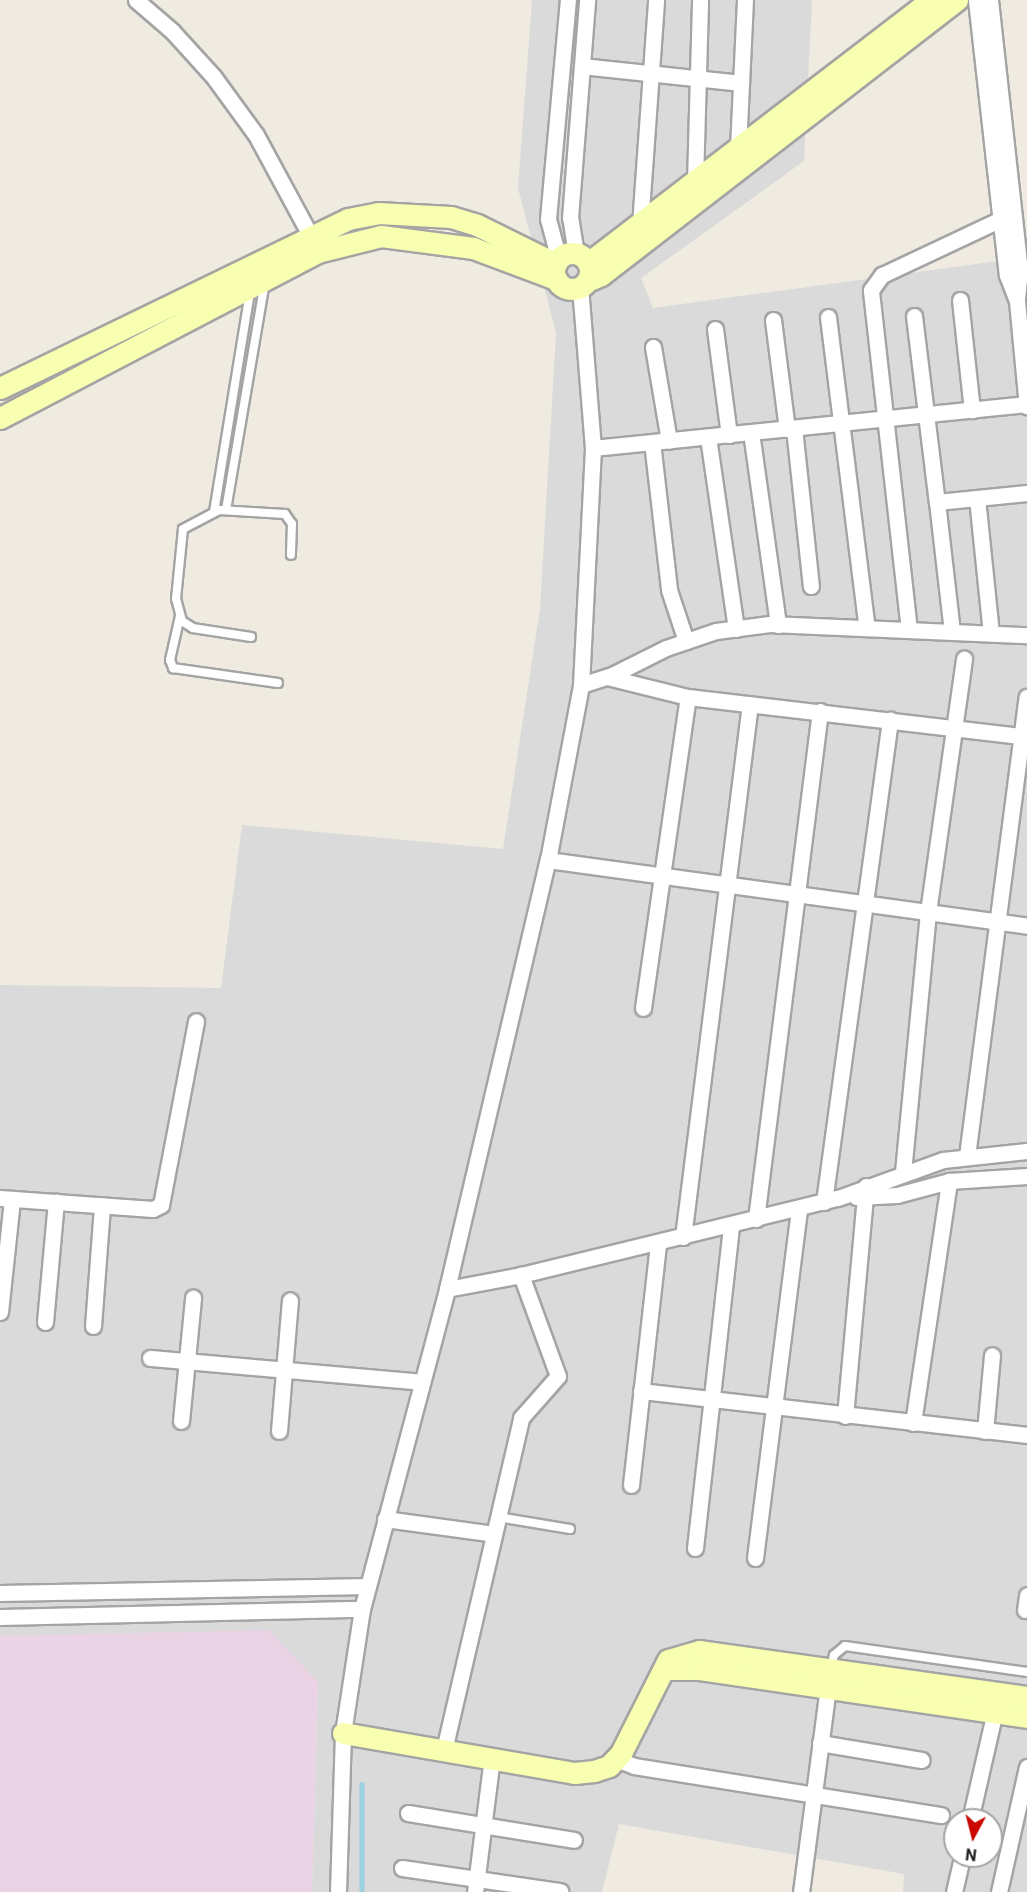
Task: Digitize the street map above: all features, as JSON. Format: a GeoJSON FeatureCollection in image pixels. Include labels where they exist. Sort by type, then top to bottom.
{"type":"FeatureCollection","features":[{"type":"Feature","properties":{"kind":"main road"},"geometry":{"type":"LineString","coordinates":[[572,270],[640,225],[930,0]]}},
{"type":"Feature","properties":{"kind":"main road"},"geometry":{"type":"LineString","coordinates":[[0,418],[317,252],[381,236],[473,248],[601,275],[957,0]]}},
{"type":"Feature","properties":{"kind":"main road"},"geometry":{"type":"LineString","coordinates":[[0,388],[348,219],[378,213],[415,213],[477,225],[572,270]]}},
{"type":"Feature","properties":{"kind":"main road"},"geometry":{"type":"LineString","coordinates":[[343,1733],[575,1773],[609,1767],[616,1758],[660,1670],[668,1660],[700,1651],[1027,1717]]}},
{"type":"Feature","properties":{"kind":"main road"},"geometry":{"type":"LineString","coordinates":[[829,1677],[1027,1697]]}},
{"type":"Feature","properties":{"kind":"street"},"geometry":{"type":"LineString","coordinates":[[136,0],[172,31],[213,76],[255,135],[310,236]]}},
{"type":"Feature","properties":{"kind":"street"},"geometry":{"type":"LineString","coordinates":[[568,0],[548,219],[572,270]]}},
{"type":"Feature","properties":{"kind":"street"},"geometry":{"type":"LineString","coordinates":[[338,1892],[343,1733],[362,1609],[447,1288],[548,860],[582,685],[593,448],[572,270],[570,218],[587,0]]}},
{"type":"Feature","properties":{"kind":"street"},"geometry":{"type":"LineString","coordinates":[[640,225],[656,0]]}},
{"type":"Feature","properties":{"kind":"street"},"geometry":{"type":"LineString","coordinates":[[695,182],[700,0]]}},
{"type":"Feature","properties":{"kind":"street"},"geometry":{"type":"LineString","coordinates":[[738,148],[745,0]]}},
{"type":"Feature","properties":{"kind":"street"},"geometry":{"type":"LineString","coordinates":[[593,448],[1027,406],[1025,355],[1017,301],[1007,275],[976,0]]}},
{"type":"Feature","properties":{"kind":"street"},"geometry":{"type":"LineString","coordinates":[[990,0],[1020,270],[1017,301]]}},
{"type":"Feature","properties":{"kind":"street"},"geometry":{"type":"LineString","coordinates":[[582,66],[741,82]]}},
{"type":"Feature","properties":{"kind":"street"},"geometry":{"type":"LineString","coordinates":[[909,630],[871,299],[876,280],[1001,219]]}},
{"type":"Feature","properties":{"kind":"street"},"geometry":{"type":"LineString","coordinates":[[960,300],[972,410]]}},
{"type":"Feature","properties":{"kind":"street"},"geometry":{"type":"LineString","coordinates":[[914,316],[929,414],[952,632]]}},
{"type":"Feature","properties":{"kind":"street"},"geometry":{"type":"LineString","coordinates":[[828,317],[867,628]]}},
{"type":"Feature","properties":{"kind":"street"},"geometry":{"type":"LineString","coordinates":[[773,320],[811,585]]}},
{"type":"Feature","properties":{"kind":"street"},"geometry":{"type":"LineString","coordinates":[[715,329],[729,435]]}},
{"type":"Feature","properties":{"kind":"street"},"geometry":{"type":"LineString","coordinates":[[654,347],[669,441]]}},
{"type":"Feature","properties":{"kind":"street"},"geometry":{"type":"LineString","coordinates":[[751,432],[777,625]]}},
{"type":"Feature","properties":{"kind":"street"},"geometry":{"type":"LineString","coordinates":[[708,437],[736,629]]}},
{"type":"Feature","properties":{"kind":"street"},"geometry":{"type":"LineString","coordinates":[[652,442],[669,590],[686,641]]}},
{"type":"Feature","properties":{"kind":"street"},"geometry":{"type":"LineString","coordinates":[[937,502],[1027,493]]}},
{"type":"Feature","properties":{"kind":"street"},"geometry":{"type":"LineString","coordinates":[[977,498],[991,633]]}},
{"type":"Feature","properties":{"kind":"street"},"geometry":{"type":"LineString","coordinates":[[582,685],[607,677],[686,641],[736,629],[777,625],[1027,635]]}},
{"type":"Feature","properties":{"kind":"street"},"geometry":{"type":"LineString","coordinates":[[903,1172],[928,912],[964,659]]}},
{"type":"Feature","properties":{"kind":"street"},"geometry":{"type":"LineString","coordinates":[[607,677],[687,697],[954,726],[1024,736]]}},
{"type":"Feature","properties":{"kind":"street"},"geometry":{"type":"LineString","coordinates":[[643,1008],[687,697]]}},
{"type":"Feature","properties":{"kind":"street"},"geometry":{"type":"LineString","coordinates":[[967,1156],[996,922],[1024,736],[1027,697]]}},
{"type":"Feature","properties":{"kind":"street"},"geometry":{"type":"LineString","coordinates":[[683,1237],[750,704]]}},
{"type":"Feature","properties":{"kind":"street"},"geometry":{"type":"LineString","coordinates":[[756,1219],[820,711]]}},
{"type":"Feature","properties":{"kind":"street"},"geometry":{"type":"LineString","coordinates":[[831,1200],[863,903],[890,719]]}},
{"type":"Feature","properties":{"kind":"street"},"geometry":{"type":"LineString","coordinates":[[548,860],[1027,926]]}},
{"type":"Feature","properties":{"kind":"street"},"geometry":{"type":"LineString","coordinates":[[0,1312],[6,1198],[153,1209],[161,1205],[196,1021]]}},
{"type":"Feature","properties":{"kind":"street"},"geometry":{"type":"LineString","coordinates":[[447,1288],[521,1275],[831,1200],[866,1191],[903,1172],[967,1156],[1027,1151]]}},
{"type":"Feature","properties":{"kind":"street"},"geometry":{"type":"LineString","coordinates":[[866,1191],[897,1195],[949,1181],[1027,1176]]}},
{"type":"Feature","properties":{"kind":"street"},"geometry":{"type":"LineString","coordinates":[[913,1423],[949,1181]]}},
{"type":"Feature","properties":{"kind":"street"},"geometry":{"type":"LineString","coordinates":[[844,1416],[866,1191]]}},
{"type":"Feature","properties":{"kind":"street"},"geometry":{"type":"LineString","coordinates":[[45,1322],[56,1202]]}},
{"type":"Feature","properties":{"kind":"street"},"geometry":{"type":"LineString","coordinates":[[93,1326],[102,1205]]}},
{"type":"Feature","properties":{"kind":"street"},"geometry":{"type":"LineString","coordinates":[[755,1558],[799,1208]]}},
{"type":"Feature","properties":{"kind":"street"},"geometry":{"type":"LineString","coordinates":[[695,1548],[709,1399],[732,1225]]}},
{"type":"Feature","properties":{"kind":"street"},"geometry":{"type":"LineString","coordinates":[[631,1485],[658,1243]]}},
{"type":"Feature","properties":{"kind":"street"},"geometry":{"type":"LineString","coordinates":[[444,1750],[521,1418],[558,1376],[521,1275]]}},
{"type":"Feature","properties":{"kind":"street"},"geometry":{"type":"LineString","coordinates":[[181,1421],[193,1298]]}},
{"type":"Feature","properties":{"kind":"street"},"geometry":{"type":"LineString","coordinates":[[279,1431],[291,1300]]}},
{"type":"Feature","properties":{"kind":"street"},"geometry":{"type":"LineString","coordinates":[[986,1431],[992,1355]]}},
{"type":"Feature","properties":{"kind":"street"},"geometry":{"type":"LineString","coordinates":[[150,1358],[422,1382]]}},
{"type":"Feature","properties":{"kind":"street"},"geometry":{"type":"LineString","coordinates":[[641,1391],[844,1416],[1027,1435]]}},
{"type":"Feature","properties":{"kind":"street"},"geometry":{"type":"LineString","coordinates":[[386,1519],[494,1534]]}},
{"type":"Feature","properties":{"kind":"street"},"geometry":{"type":"LineString","coordinates":[[0,1593],[368,1586]]}},
{"type":"Feature","properties":{"kind":"street"},"geometry":{"type":"LineString","coordinates":[[0,1617],[362,1609]]}},
{"type":"Feature","properties":{"kind":"street"},"geometry":{"type":"LineString","coordinates":[[801,1892],[829,1677]]}},
{"type":"Feature","properties":{"kind":"street"},"geometry":{"type":"LineString","coordinates":[[973,1808],[995,1711]]}},
{"type":"Feature","properties":{"kind":"street"},"geometry":{"type":"LineString","coordinates":[[820,1743],[922,1760]]}},
{"type":"Feature","properties":{"kind":"street"},"geometry":{"type":"LineString","coordinates":[[476,1885],[492,1758]]}},
{"type":"Feature","properties":{"kind":"street"},"geometry":{"type":"LineString","coordinates":[[616,1758],[634,1766],[941,1815]]}},
{"type":"Feature","properties":{"kind":"street"},"geometry":{"type":"LineString","coordinates":[[999,1892],[1027,1767]]}},
{"type":"Feature","properties":{"kind":"street"},"geometry":{"type":"LineString","coordinates":[[408,1813],[574,1840]]}},
{"type":"Feature","properties":{"kind":"street"},"geometry":{"type":"LineString","coordinates":[[402,1868],[476,1885],[561,1891]]}},
{"type":"Feature","properties":{"kind":"street"},"geometry":{"type":"LineString","coordinates":[[954,1892],[959,1868]]}},
{"type":"Feature","properties":{"kind":"lane"},"geometry":{"type":"LineString","coordinates":[[226,510],[258,283]]}},
{"type":"Feature","properties":{"kind":"lane"},"geometry":{"type":"LineString","coordinates":[[214,512],[258,283]]}},
{"type":"Feature","properties":{"kind":"lane"},"geometry":{"type":"LineString","coordinates":[[278,683],[172,668],[170,660],[180,616],[176,599],[183,529],[214,512],[226,510],[289,516],[291,555]]}},
{"type":"Feature","properties":{"kind":"lane"},"geometry":{"type":"LineString","coordinates":[[180,616],[193,628],[251,637]]}},
{"type":"Feature","properties":{"kind":"lane"},"geometry":{"type":"LineString","coordinates":[[498,1517],[570,1529]]}},
{"type":"Feature","properties":{"kind":"lane"},"geometry":{"type":"LineString","coordinates":[[829,1677],[834,1655],[845,1646],[1027,1672]]}},
{"type":"Feature","properties":{"kind":"shaded area"},"geometry":{"type":"Polygon","coordinates":[[[532,0],[812,0],[804,161],[641,278],[653,308],[1027,257],[1027,1892],[903,1892],[904,1874],[619,1824],[602,1892],[312,1892],[318,1682],[0,1637],[0,985],[221,988],[242,825],[503,849],[540,609],[556,333],[518,188],[532,0]]]}},
{"type":"Feature","properties":{"kind":"shaded area"},"geometry":{"type":"Polygon","coordinates":[[[269,1630],[318,1682],[312,1892],[0,1892],[0,1636],[269,1630]]]}},
{"type":"Feature","properties":{"kind":"waterway"},"geometry":{"type":"LineString","coordinates":[[362,1784],[362,1892]]}}]}
